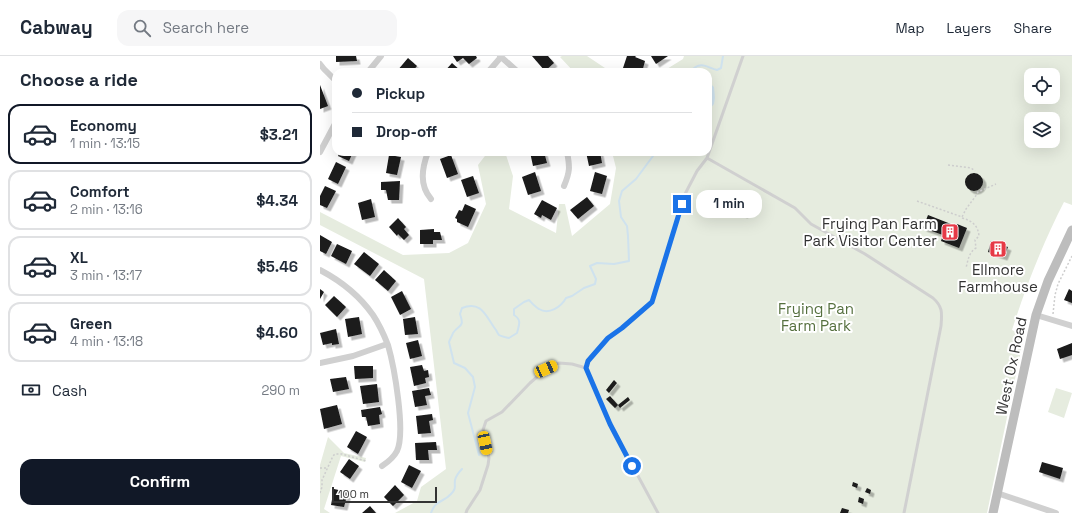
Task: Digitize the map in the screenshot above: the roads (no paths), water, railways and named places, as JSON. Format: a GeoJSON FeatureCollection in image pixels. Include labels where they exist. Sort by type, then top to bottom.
{"type":"FeatureCollection","features":[{"type":"Feature","properties":{"kind":"main road","name":"West Ox Road"},"geometry":{"type":"LineString","coordinates":[[993,513],[1036,315],[1048,282],[1072,230]]}},
{"type":"Feature","properties":{"kind":"street"},"geometry":{"type":"LineString","coordinates":[[371,68],[381,56]]}},
{"type":"Feature","properties":{"kind":"street"},"geometry":{"type":"LineString","coordinates":[[491,68],[501,56],[514,68]]}},
{"type":"Feature","properties":{"kind":"street"},"geometry":{"type":"LineString","coordinates":[[320,64],[332,77]]}},
{"type":"Feature","properties":{"kind":"street"},"geometry":{"type":"LineString","coordinates":[[320,152],[332,130]]}},
{"type":"Feature","properties":{"kind":"street"},"geometry":{"type":"LineString","coordinates":[[427,156],[423,170],[423,183],[431,199]]}},
{"type":"Feature","properties":{"kind":"street"},"geometry":{"type":"LineString","coordinates":[[564,186],[570,169],[568,156]]}},
{"type":"Feature","properties":{"kind":"street"},"geometry":{"type":"LineString","coordinates":[[320,270],[332,276],[351,290],[361,300],[373,315],[387,344],[395,377],[401,428],[398,450],[389,462],[382,466]]}},
{"type":"Feature","properties":{"kind":"street"},"geometry":{"type":"LineString","coordinates":[[1036,315],[1072,326]]}},
{"type":"Feature","properties":{"kind":"street"},"geometry":{"type":"LineString","coordinates":[[320,363],[353,356],[387,344]]}},
{"type":"Feature","properties":{"kind":"street"},"geometry":{"type":"LineString","coordinates":[[997,493],[1056,513]]}},
{"type":"Feature","properties":{"kind":"lane"},"geometry":{"type":"LineString","coordinates":[[712,144],[743,56]]}},
{"type":"Feature","properties":{"kind":"lane"},"geometry":{"type":"LineString","coordinates":[[658,513],[610,424],[586,368],[588,361],[608,338],[652,302],[684,196],[697,171],[707,158],[795,208],[811,224],[877,262],[939,303],[942,316],[941,326],[904,513]]}},
{"type":"Feature","properties":{"kind":"lane"},"geometry":{"type":"LineString","coordinates":[[466,513],[480,490],[488,465],[489,458],[483,430],[486,421],[502,412],[546,369],[559,363],[572,364],[586,368]]}},
{"type":"Feature","properties":{"kind":"water"},"geometry":{"type":"Polygon","coordinates":[[[712,85],[714,87],[714,104],[712,106],[712,85]]]}},
{"type":"Feature","properties":{"kind":"waterway"},"geometry":{"type":"LineString","coordinates":[[712,68],[717,70],[721,68],[723,56]]}},
{"type":"Feature","properties":{"kind":"waterway"},"geometry":{"type":"LineString","coordinates":[[694,68],[702,65],[711,68]]}},
{"type":"Feature","properties":{"kind":"waterway"},"geometry":{"type":"LineString","coordinates":[[479,455],[468,413],[475,387],[473,377],[465,368],[454,363],[449,342],[455,330],[462,324],[460,314],[462,308],[469,306],[479,308],[486,315],[499,335],[509,338],[517,333],[519,325],[519,321],[514,315],[514,309],[524,302],[529,300],[539,309],[543,311],[551,311],[558,307],[566,298],[595,284],[596,279],[590,266],[597,263],[614,264],[629,261],[627,226],[621,217],[619,201],[622,191],[636,179],[653,156]]}},
{"type":"Feature","properties":{"kind":"waterway"},"geometry":{"type":"LineString","coordinates":[[431,513],[437,503],[448,497],[453,492],[455,489],[455,479],[462,469]]}},
{"type":"Feature","properties":{"kind":"place","name":"Frying Pan Farm Park Visitor Center"},"geometry":{"type":"Point","coordinates":[950,232]}},
{"type":"Feature","properties":{"kind":"place","name":"Ellmore Farmhouse"},"geometry":{"type":"Point","coordinates":[998,249]}},
{"type":"Feature","properties":{"kind":"park label","name":"Frying Pan Farm Park"},"geometry":{"type":"Point","coordinates":[816,316]}}]}
